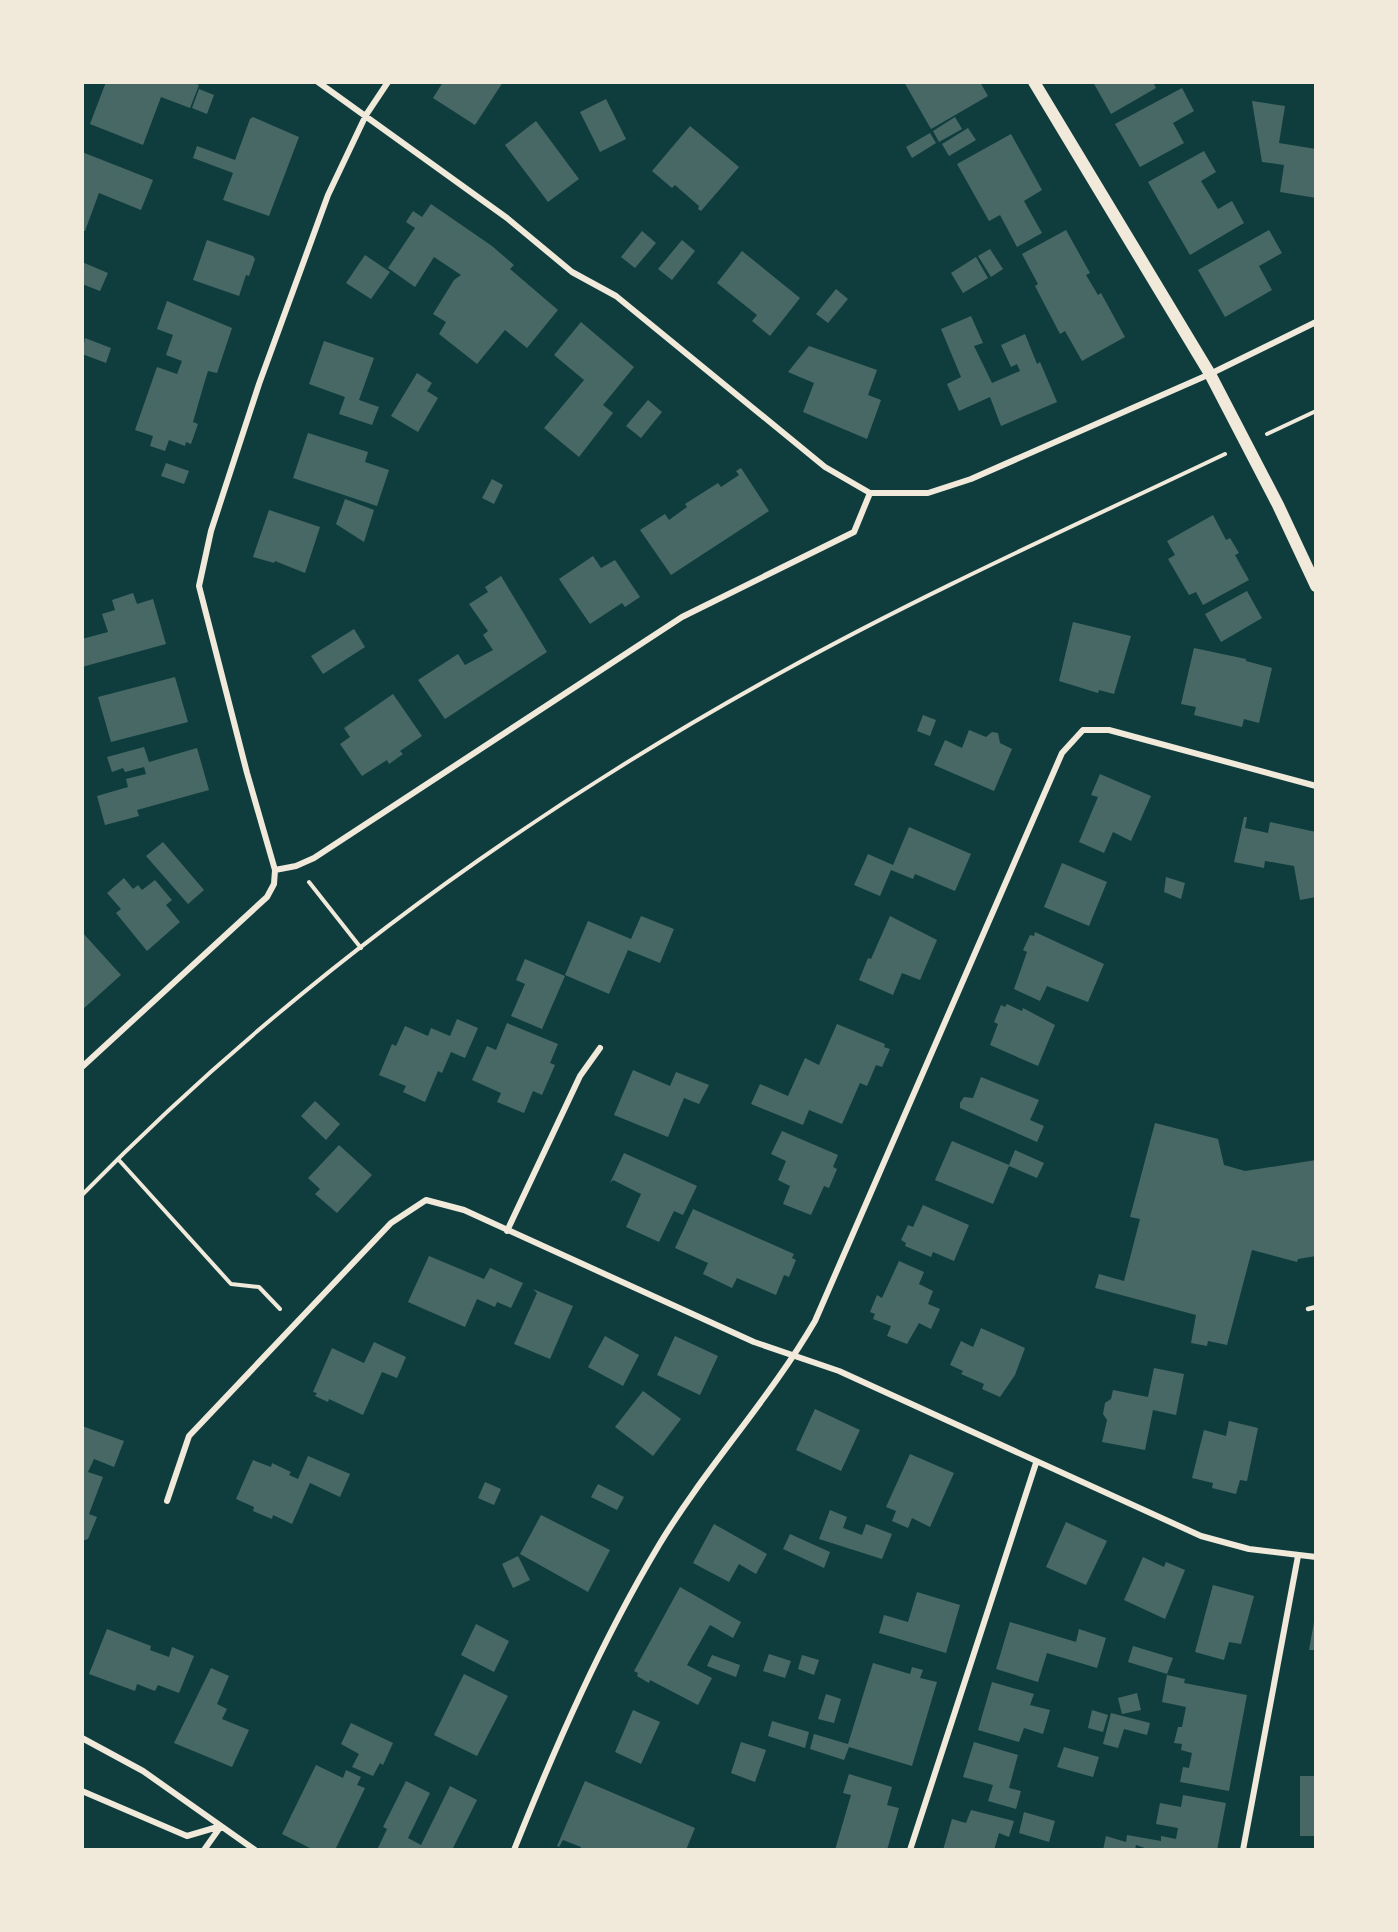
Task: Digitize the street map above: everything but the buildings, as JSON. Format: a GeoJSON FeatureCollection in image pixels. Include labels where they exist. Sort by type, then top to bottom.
{"type":"FeatureCollection","features":[{"type":"Feature","properties":{"kind":"main road"},"geometry":{"type":"LineString","coordinates":[[1034,82],[1209,374],[1312,567],[1316,586]]}},
{"type":"Feature","properties":{"kind":"street"},"geometry":{"type":"LineString","coordinates":[[318,82],[507,218],[572,272],[616,296],[825,467],[870,493],[928,493],[971,479],[1209,374],[1316,321]]}},
{"type":"Feature","properties":{"kind":"street"},"geometry":{"type":"LineString","coordinates":[[82,1067],[267,897],[274,884],[275,870],[247,773],[199,586],[211,531],[263,372],[328,195],[366,115],[388,82]]}},
{"type":"Feature","properties":{"kind":"street"},"geometry":{"type":"LineString","coordinates":[[275,870],[296,866],[314,858],[682,617],[854,532],[870,493]]}},
{"type":"Feature","properties":{"kind":"street"},"geometry":{"type":"LineString","coordinates":[[514,1850],[559,1739],[604,1646],[659,1545],[708,1468],[795,1354],[815,1321],[1062,753],[1083,730],[1109,730],[1316,786]]}},
{"type":"Feature","properties":{"kind":"street"},"geometry":{"type":"LineString","coordinates":[[507,1231],[580,1076],[600,1048]]}},
{"type":"Feature","properties":{"kind":"street"},"geometry":{"type":"LineString","coordinates":[[167,1501],[189,1436],[391,1223],[426,1200],[464,1210],[754,1342],[795,1354],[839,1371],[1201,1536],[1249,1549],[1298,1557],[1316,1557]]}},
{"type":"Feature","properties":{"kind":"street"},"geometry":{"type":"LineString","coordinates":[[909,1850],[1036,1462]]}},
{"type":"Feature","properties":{"kind":"street"},"geometry":{"type":"LineString","coordinates":[[1243,1850],[1298,1557]]}},
{"type":"Feature","properties":{"kind":"street"},"geometry":{"type":"LineString","coordinates":[[82,1738],[143,1771],[255,1850]]}},
{"type":"Feature","properties":{"kind":"street"},"geometry":{"type":"LineString","coordinates":[[82,1791],[187,1836],[221,1826]]}},
{"type":"Feature","properties":{"kind":"street"},"geometry":{"type":"LineString","coordinates":[[204,1850],[221,1826]]}},
{"type":"Feature","properties":{"kind":"lane"},"geometry":{"type":"LineString","coordinates":[[1308,1309],[1316,1307]]}},
{"type":"Feature","properties":{"kind":"path"},"geometry":{"type":"LineString","coordinates":[[82,1195],[246,1041],[360,948],[464,870],[560,805],[780,672],[934,593],[1316,411]]}},
{"type":"Feature","properties":{"kind":"path"},"geometry":{"type":"LineString","coordinates":[[321,896],[360,948]]}},
{"type":"Feature","properties":{"kind":"path"},"geometry":{"type":"LineString","coordinates":[[118,1159],[231,1284],[259,1287],[294,1324]]}}]}
